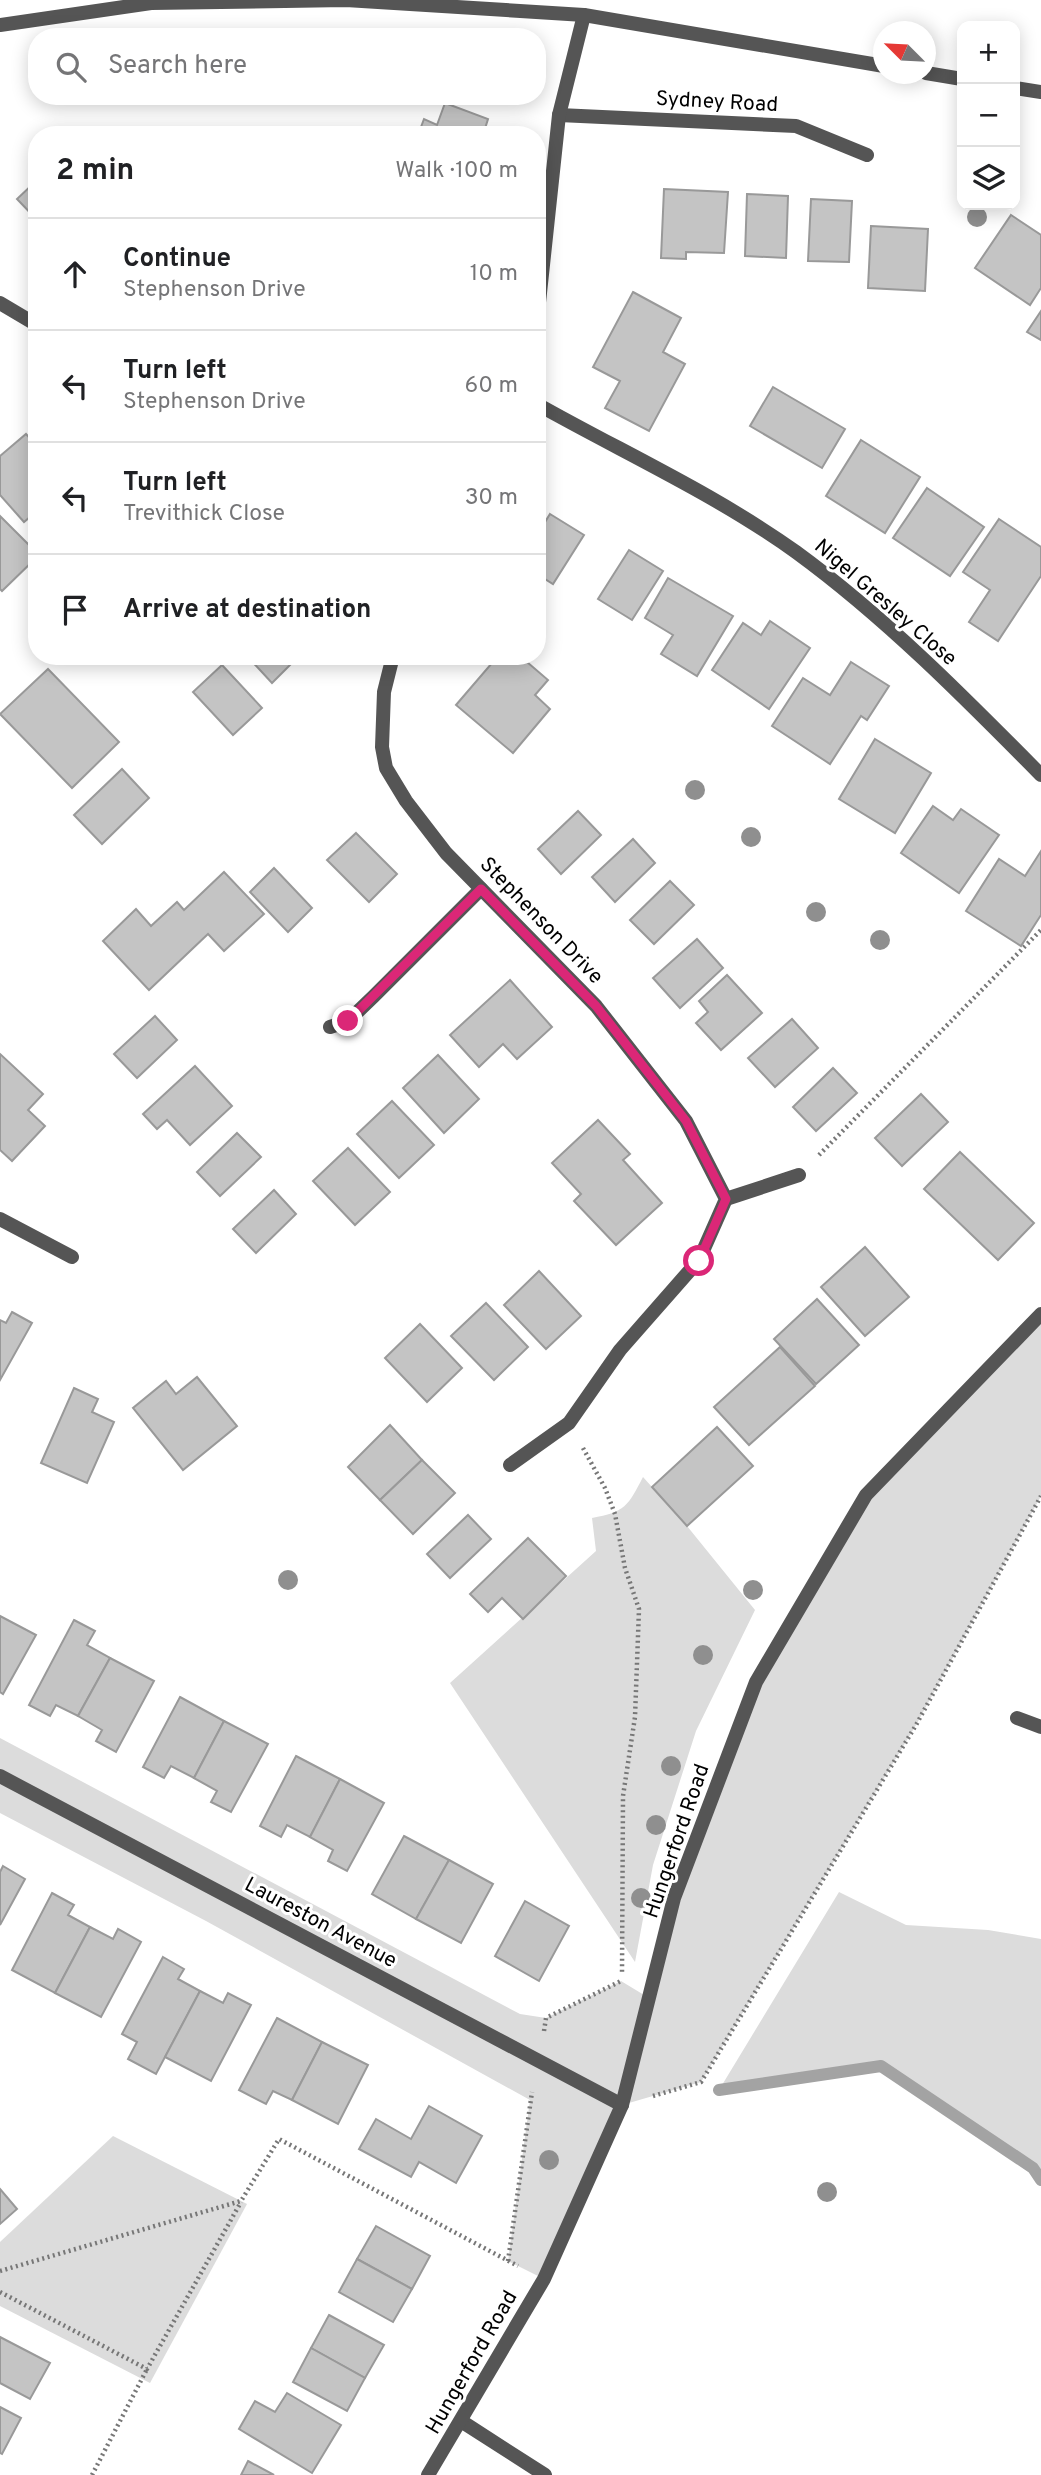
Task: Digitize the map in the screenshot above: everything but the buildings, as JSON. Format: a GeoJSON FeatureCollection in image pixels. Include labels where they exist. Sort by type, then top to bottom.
{"type":"FeatureCollection","features":[{"type":"Feature","properties":{"kind":"street"},"geometry":{"type":"LineString","coordinates":[[0,25],[151,3],[346,0],[584,15],[873,64]]}},
{"type":"Feature","properties":{"kind":"street"},"geometry":{"type":"LineString","coordinates":[[546,237],[559,116],[584,15]]}},
{"type":"Feature","properties":{"kind":"street"},"geometry":{"type":"LineString","coordinates":[[936,75],[957,78]]}},
{"type":"Feature","properties":{"kind":"street"},"geometry":{"type":"LineString","coordinates":[[1020,89],[1041,92]]}},
{"type":"Feature","properties":{"kind":"street","name":"Sydney Road"},"geometry":{"type":"LineString","coordinates":[[559,116],[796,126],[867,155]]}},
{"type":"Feature","properties":{"kind":"street"},"geometry":{"type":"LineString","coordinates":[[0,303],[28,320]]}},
{"type":"Feature","properties":{"kind":"street","name":"Nigel Gresley Close"},"geometry":{"type":"LineString","coordinates":[[546,409],[717,500],[796,552],[863,605],[985,718],[1041,775]]}},
{"type":"Feature","properties":{"kind":"street","name":"Stephenson Drive"},"geometry":{"type":"LineString","coordinates":[[391,665],[383,704],[382,747],[386,768],[406,801],[446,853],[596,1006],[686,1121],[726,1199]]}},
{"type":"Feature","properties":{"kind":"street"},"geometry":{"type":"LineString","coordinates":[[330,1027],[348,1021],[481,889]]}},
{"type":"Feature","properties":{"kind":"street"},"geometry":{"type":"LineString","coordinates":[[510,1465],[569,1423],[620,1350],[699,1261],[726,1199],[799,1175]]}},
{"type":"Feature","properties":{"kind":"street"},"geometry":{"type":"LineString","coordinates":[[0,1219],[72,1257]]}},
{"type":"Feature","properties":{"kind":"street","name":"Hungerford Road"},"geometry":{"type":"LineString","coordinates":[[428,2475],[544,2279],[622,2105],[674,1898],[756,1682],[866,1495],[1039,1320]]}},
{"type":"Feature","properties":{"kind":"street"},"geometry":{"type":"LineString","coordinates":[[1017,1718],[1041,1727]]}},
{"type":"Feature","properties":{"kind":"street","name":"Laureston Avenue"},"geometry":{"type":"LineString","coordinates":[[0,1776],[622,2105]]}},
{"type":"Feature","properties":{"kind":"street"},"geometry":{"type":"LineString","coordinates":[[461,2421],[545,2475]]}},
{"type":"Feature","properties":{"kind":"path"},"geometry":{"type":"LineString","coordinates":[[799,1175],[1041,930]]}},
{"type":"Feature","properties":{"kind":"path"},"geometry":{"type":"LineString","coordinates":[[569,1423],[605,1488],[615,1514],[625,1568],[639,1609],[635,1717],[623,1796],[621,1981]]}},
{"type":"Feature","properties":{"kind":"path"},"geometry":{"type":"LineString","coordinates":[[622,2105],[701,2082],[916,1725],[1041,1496]]}},
{"type":"Feature","properties":{"kind":"path"},"geometry":{"type":"LineString","coordinates":[[621,1981],[649,1999]]}},
{"type":"Feature","properties":{"kind":"path"},"geometry":{"type":"LineString","coordinates":[[508,2260],[530,2100],[546,2018],[621,1981]]}},
{"type":"Feature","properties":{"kind":"path"},"geometry":{"type":"LineString","coordinates":[[92,2475],[147,2370],[279,2139],[544,2279]]}},
{"type":"Feature","properties":{"kind":"path"},"geometry":{"type":"LineString","coordinates":[[0,2271],[242,2201]]}},
{"type":"Feature","properties":{"kind":"path"},"geometry":{"type":"LineString","coordinates":[[0,2292],[147,2370]]}},
{"type":"Feature","properties":{"kind":"shaded area"},"geometry":{"type":"Polygon","coordinates":[[[1041,1314],[1041,1496],[916,1725],[701,2082],[622,2105],[544,2279],[508,2261],[530,2100],[206,1921],[0,1813],[0,1738],[520,2014],[546,2018],[621,1981],[649,1998],[674,1898],[756,1682],[866,1495],[1041,1314]]]}},
{"type":"Feature","properties":{"kind":"shaded area"},"geometry":{"type":"Polygon","coordinates":[[[643,1477],[755,1610],[696,1731],[653,1865],[635,1962],[450,1683],[596,1551],[592,1518],[612,1513],[624,1506],[643,1477]]]}},
{"type":"Feature","properties":{"kind":"shaded area"},"geometry":{"type":"Polygon","coordinates":[[[839,1892],[906,1925],[988,1930],[1041,1939],[1041,2180],[1033,2168],[882,2067],[719,2090],[839,1892]]]}},
{"type":"Feature","properties":{"kind":"shaded area"},"geometry":{"type":"Polygon","coordinates":[[[113,2136],[247,2204],[150,2383],[0,2306],[0,2242],[113,2136]]]}},
{"type":"Feature","properties":{"kind":"waterway"},"geometry":{"type":"LineString","coordinates":[[719,2090],[881,2066],[1033,2168],[1041,2180]]}},
{"type":"Feature","properties":{"kind":"route"},"geometry":{"type":"LineString","coordinates":[[348,1021],[481,889],[596,1006],[686,1121],[726,1199],[699,1261]]}}]}
